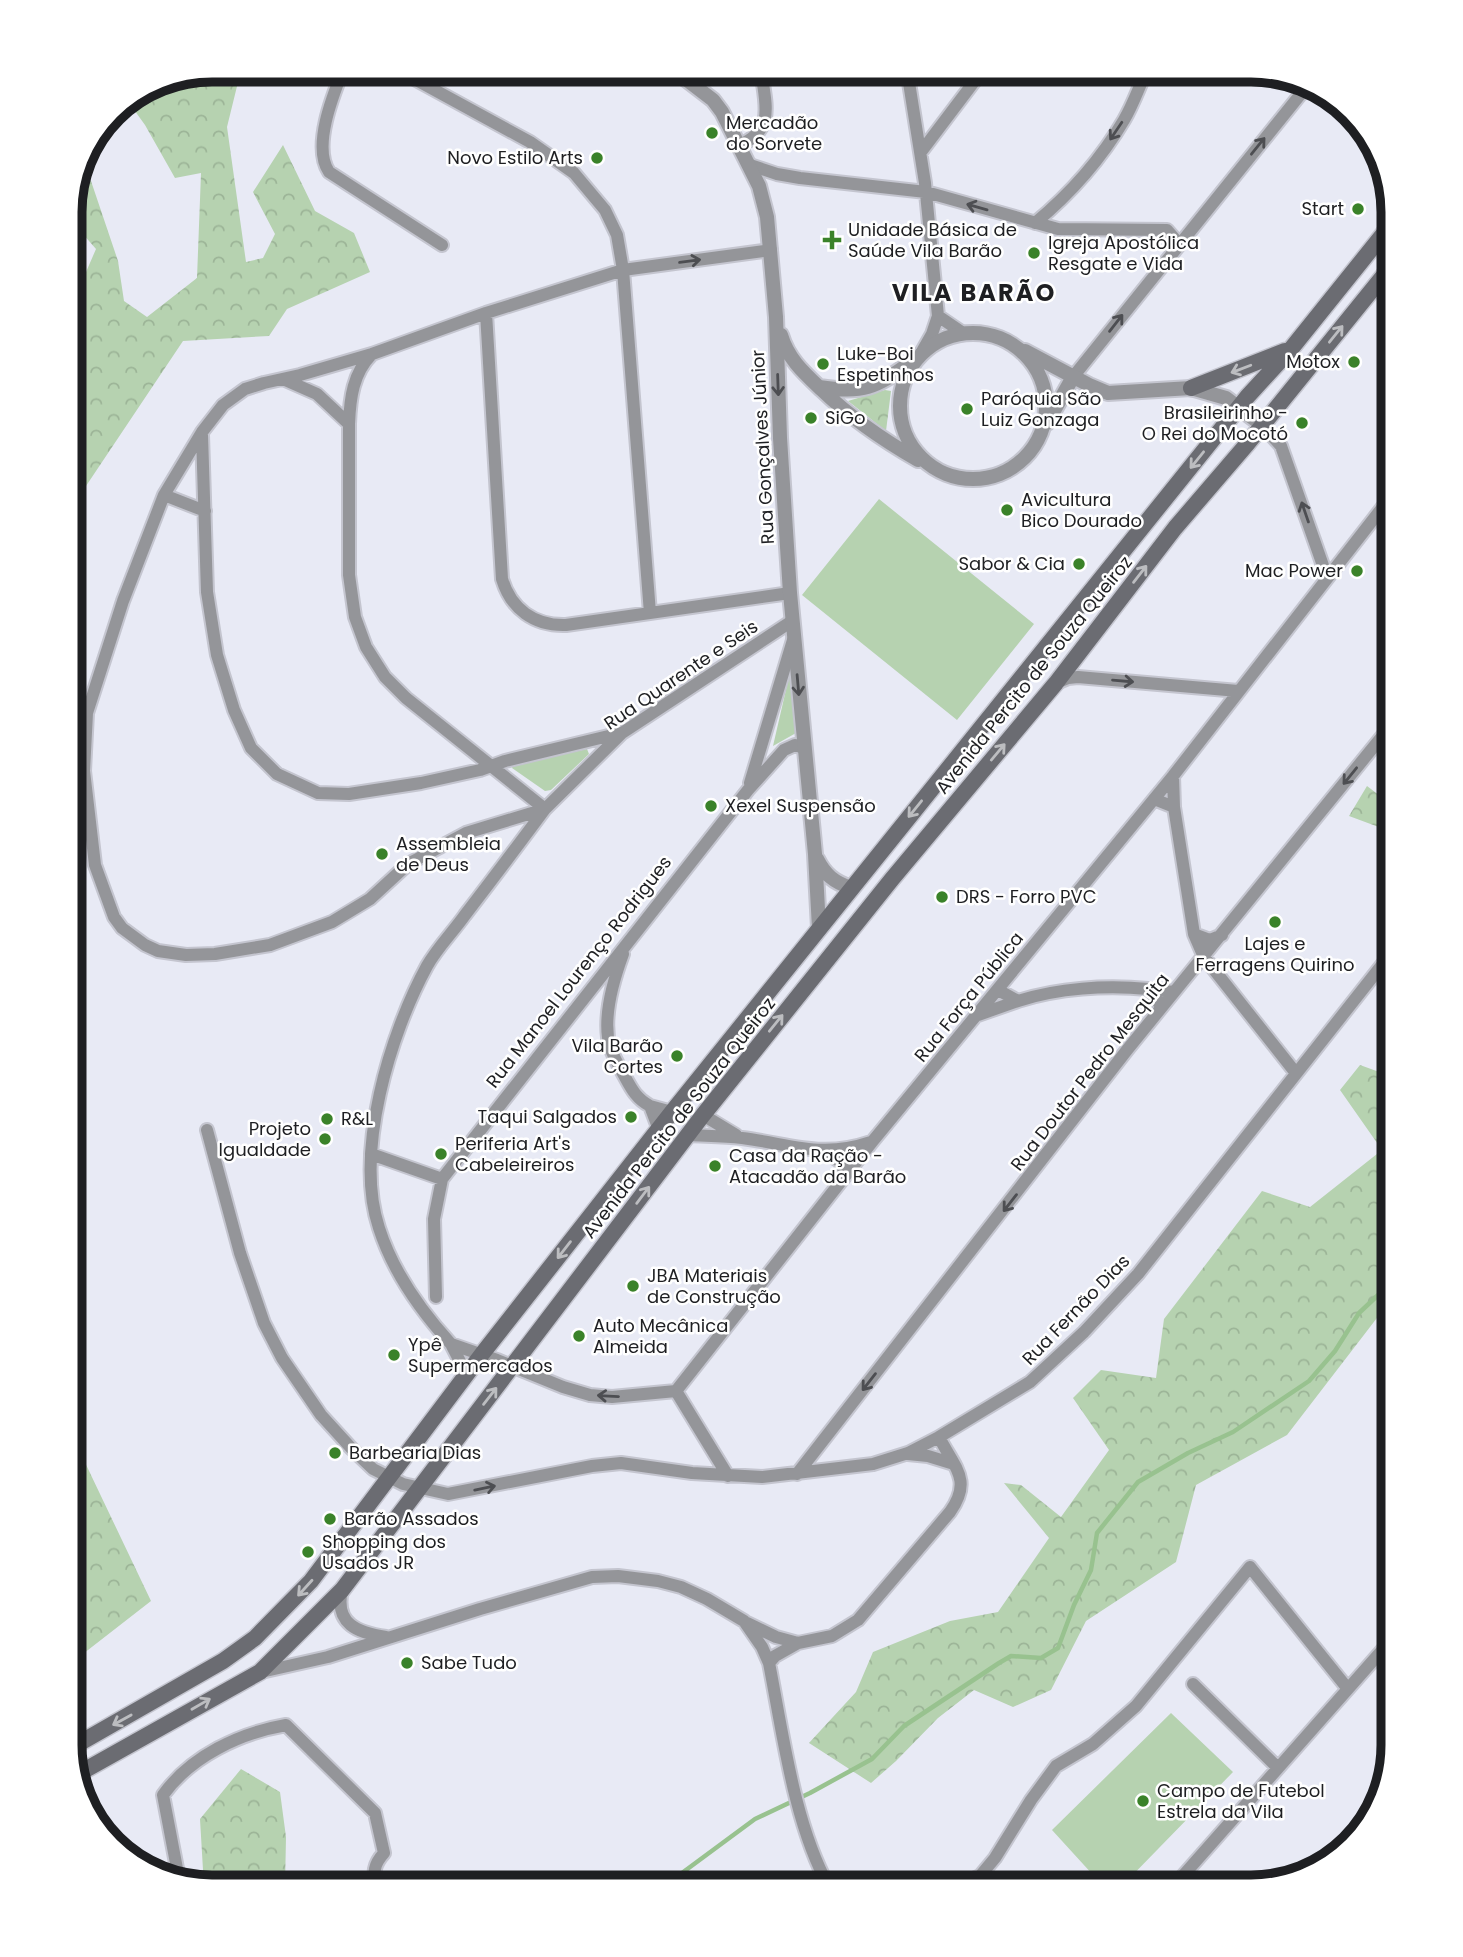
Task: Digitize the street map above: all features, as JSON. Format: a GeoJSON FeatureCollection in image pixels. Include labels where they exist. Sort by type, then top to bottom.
{"type":"FeatureCollection","features":[{"type":"Feature","properties":{"kind":"main road","name":"Avenida Percito de Souza Queiroz"},"geometry":{"type":"LineString","coordinates":[[82,1742],[223,1661],[256,1638],[311,1581],[482,1354],[672,1112],[1240,407],[1291,349],[1381,237]]}},
{"type":"Feature","properties":{"kind":"main road","name":"Avenida Percito de Souza Queiroz"},"geometry":{"type":"LineString","coordinates":[[85,1770],[260,1672],[342,1590],[702,1115],[891,879],[1056,683],[1175,528],[1381,279]]}},
{"type":"Feature","properties":{"kind":"main road"},"geometry":{"type":"LineString","coordinates":[[1191,388],[1291,349]]}},
{"type":"Feature","properties":{"kind":"main road"},"geometry":{"type":"LineString","coordinates":[[851,888],[864,890],[877,887],[891,879]]}},
{"type":"Feature","properties":{"kind":"main road"},"geometry":{"type":"LineString","coordinates":[[702,1115],[701,1099],[705,1084],[749,1027],[755,1008]]}},
{"type":"Feature","properties":{"kind":"street"},"geometry":{"type":"LineString","coordinates":[[338,83],[329,106],[323,163],[329,172],[442,245]]}},
{"type":"Feature","properties":{"kind":"street"},"geometry":{"type":"LineString","coordinates":[[422,83],[530,142],[574,173],[605,210],[617,235],[623,270],[650,613]]}},
{"type":"Feature","properties":{"kind":"street","name":"Rua Gonçalves Júnior"},"geometry":{"type":"LineString","coordinates":[[691,83],[713,100],[740,145],[760,186],[767,217],[776,317],[780,438],[792,621],[815,854],[819,928]]}},
{"type":"Feature","properties":{"kind":"street"},"geometry":{"type":"LineString","coordinates":[[740,145],[759,134],[763,127],[763,83]]}},
{"type":"Feature","properties":{"kind":"street"},"geometry":{"type":"LineString","coordinates":[[909,83],[926,192],[938,316],[932,334],[904,380],[900,409],[906,438],[914,451],[936,470]]}},
{"type":"Feature","properties":{"kind":"street"},"geometry":{"type":"LineString","coordinates":[[921,152],[974,83]]}},
{"type":"Feature","properties":{"kind":"street"},"geometry":{"type":"LineString","coordinates":[[1035,223],[1061,200],[1098,159],[1125,119],[1141,83]]}},
{"type":"Feature","properties":{"kind":"street"},"geometry":{"type":"LineString","coordinates":[[776,317],[788,354],[797,366],[844,411],[877,436],[936,470],[962,479],[990,478],[1015,466],[1034,446],[1073,377],[1301,93]]}},
{"type":"Feature","properties":{"kind":"street"},"geometry":{"type":"LineString","coordinates":[[750,165],[800,178],[926,192],[1058,229],[1167,230],[1174,238],[1175,248]]}},
{"type":"Feature","properties":{"kind":"street","name":"Rua Quarente e Seis"},"geometry":{"type":"LineString","coordinates":[[771,250],[623,270],[486,313],[372,354],[245,389],[223,405],[202,432],[164,495],[123,601],[88,713],[84,771],[95,865],[114,917],[122,928],[145,945],[158,951],[186,955],[215,954],[270,944],[332,922],[370,899],[408,864],[466,833],[545,809],[622,733],[792,621]]}},
{"type":"Feature","properties":{"kind":"street"},"geometry":{"type":"LineString","coordinates":[[486,313],[502,579],[509,596],[520,611],[531,618],[556,625],[790,593]]}},
{"type":"Feature","properties":{"kind":"street"},"geometry":{"type":"LineString","coordinates":[[938,316],[963,334]]}},
{"type":"Feature","properties":{"kind":"street"},"geometry":{"type":"LineString","coordinates":[[819,387],[858,390],[873,386],[940,341],[963,334],[986,334],[1007,341],[1097,389],[1118,394],[1191,388],[1226,398],[1262,425],[1281,446],[1327,577]]}},
{"type":"Feature","properties":{"kind":"street"},"geometry":{"type":"LineString","coordinates":[[1007,341],[1034,366],[1044,392],[1044,420],[1034,446]]}},
{"type":"Feature","properties":{"kind":"street"},"geometry":{"type":"LineString","coordinates":[[372,354],[357,375],[349,424],[349,575],[355,617],[366,648],[385,677],[406,698],[545,809],[428,965],[405,1012],[378,1100],[371,1154],[372,1196],[378,1226],[397,1270],[422,1309],[452,1344],[467,1375]]}},
{"type":"Feature","properties":{"kind":"street"},"geometry":{"type":"LineString","coordinates":[[283,379],[317,394],[349,424]]}},
{"type":"Feature","properties":{"kind":"street"},"geometry":{"type":"LineString","coordinates":[[202,432],[207,592],[216,655],[234,710],[251,748],[276,774],[318,793],[349,794],[421,783],[622,733]]}},
{"type":"Feature","properties":{"kind":"street"},"geometry":{"type":"LineString","coordinates":[[164,495],[205,511]]}},
{"type":"Feature","properties":{"kind":"street","name":"Rua Força Pública"},"geometry":{"type":"LineString","coordinates":[[676,1391],[846,1174],[1173,776],[1381,509]]}},
{"type":"Feature","properties":{"kind":"street","name":"Rua Manoel Lourenço Rodrigues"},"geometry":{"type":"LineString","coordinates":[[748,790],[794,637]]}},
{"type":"Feature","properties":{"kind":"street"},"geometry":{"type":"LineString","coordinates":[[1056,683],[1078,677],[1238,691]]}},
{"type":"Feature","properties":{"kind":"street","name":"Rua Doutor Pedro Mesquita"},"geometry":{"type":"LineString","coordinates":[[797,1474],[1173,992],[1381,738]]}},
{"type":"Feature","properties":{"kind":"street","name":"Rua Manoel Lourenço Rodrigues"},"geometry":{"type":"LineString","coordinates":[[437,1328],[434,1219],[442,1179],[748,790],[784,750],[795,745],[804,748]]}},
{"type":"Feature","properties":{"kind":"street"},"geometry":{"type":"LineString","coordinates":[[1173,776],[1174,807],[1195,934],[1204,957],[1295,1073]]}},
{"type":"Feature","properties":{"kind":"street"},"geometry":{"type":"LineString","coordinates":[[1154,799],[1160,799],[1174,807]]}},
{"type":"Feature","properties":{"kind":"street"},"geometry":{"type":"LineString","coordinates":[[815,854],[822,870],[830,878],[851,888]]}},
{"type":"Feature","properties":{"kind":"street"},"geometry":{"type":"LineString","coordinates":[[1195,934],[1210,940],[1222,935]]}},
{"type":"Feature","properties":{"kind":"street"},"geometry":{"type":"LineString","coordinates":[[626,944],[616,971],[612,994],[608,1023],[610,1046],[634,1095],[650,1106],[672,1112]]}},
{"type":"Feature","properties":{"kind":"street","name":"Rua Fernão Dias"},"geometry":{"type":"LineString","coordinates":[[908,1454],[1030,1382],[1084,1332],[1138,1274],[1381,966]]}},
{"type":"Feature","properties":{"kind":"street"},"geometry":{"type":"LineString","coordinates":[[593,986],[602,985],[612,994]]}},
{"type":"Feature","properties":{"kind":"street"},"geometry":{"type":"LineString","coordinates":[[978,1015],[1018,1001],[1067,990],[1129,987],[1173,992]]}},
{"type":"Feature","properties":{"kind":"street"},"geometry":{"type":"LineString","coordinates":[[1148,989],[1162,1007]]}},
{"type":"Feature","properties":{"kind":"street"},"geometry":{"type":"LineString","coordinates":[[998,990],[1018,1001]]}},
{"type":"Feature","properties":{"kind":"street"},"geometry":{"type":"LineString","coordinates":[[650,1106],[659,1130]]}},
{"type":"Feature","properties":{"kind":"street"},"geometry":{"type":"LineString","coordinates":[[702,1115],[743,1138]]}},
{"type":"Feature","properties":{"kind":"street"},"geometry":{"type":"LineString","coordinates":[[207,1130],[240,1253],[264,1323],[282,1358],[321,1415],[373,1469],[390,1478],[418,1489],[447,1494],[592,1466],[621,1463],[728,1476],[762,1477],[873,1464],[908,1454],[928,1456],[954,1464]]}},
{"type":"Feature","properties":{"kind":"street"},"geometry":{"type":"LineString","coordinates":[[688,1135],[743,1138],[826,1152],[872,1142]]}},
{"type":"Feature","properties":{"kind":"street"},"geometry":{"type":"LineString","coordinates":[[826,1152],[839,1161],[846,1174]]}},
{"type":"Feature","properties":{"kind":"street"},"geometry":{"type":"LineString","coordinates":[[371,1154],[442,1179]]}},
{"type":"Feature","properties":{"kind":"street"},"geometry":{"type":"LineString","coordinates":[[422,1309],[436,1297]]}},
{"type":"Feature","properties":{"kind":"street"},"geometry":{"type":"LineString","coordinates":[[452,1344],[590,1395],[612,1397],[676,1391],[728,1476]]}},
{"type":"Feature","properties":{"kind":"street"},"geometry":{"type":"LineString","coordinates":[[769,1663],[775,1656],[798,1643],[832,1636],[858,1620],[957,1503],[962,1486],[961,1477],[939,1437]]}},
{"type":"Feature","properties":{"kind":"street"},"geometry":{"type":"LineString","coordinates":[[818,1446],[820,1460],[830,1469]]}},
{"type":"Feature","properties":{"kind":"street"},"geometry":{"type":"LineString","coordinates":[[373,1469],[377,1495]]}},
{"type":"Feature","properties":{"kind":"street"},"geometry":{"type":"LineString","coordinates":[[981,1875],[1056,1766],[1093,1744],[1136,1706],[1250,1567],[1348,1689]]}},
{"type":"Feature","properties":{"kind":"street"},"geometry":{"type":"LineString","coordinates":[[260,1672],[328,1657],[592,1577],[635,1578],[681,1587],[707,1599],[744,1622],[776,1637],[798,1643]]}},
{"type":"Feature","properties":{"kind":"street"},"geometry":{"type":"LineString","coordinates":[[342,1590],[341,1609],[351,1626],[367,1633],[390,1637]]}},
{"type":"Feature","properties":{"kind":"street"},"geometry":{"type":"LineString","coordinates":[[744,1622],[762,1647],[769,1663],[794,1788],[824,1875]]}},
{"type":"Feature","properties":{"kind":"street"},"geometry":{"type":"LineString","coordinates":[[1185,1875],[1381,1652]]}},
{"type":"Feature","properties":{"kind":"street"},"geometry":{"type":"LineString","coordinates":[[1193,1684],[1278,1768]]}},
{"type":"Feature","properties":{"kind":"street"},"geometry":{"type":"LineString","coordinates":[[177,1870],[163,1795],[183,1773],[225,1745],[259,1730],[286,1725],[375,1813],[384,1853],[378,1860],[375,1875]]}},
{"type":"Feature","properties":{"kind":"green space"},"geometry":{"type":"Polygon","coordinates":[[[238,83],[227,127],[246,262],[263,258],[275,234],[253,192],[283,145],[315,211],[354,233],[370,272],[287,309],[269,336],[183,341],[83,493],[83,279],[96,249],[83,234],[83,204],[87,178],[91,181],[118,261],[124,301],[147,317],[197,278],[201,173],[175,178],[133,109],[162,92],[188,86],[238,83]]]}},
{"type":"Feature","properties":{"kind":"green space"},"geometry":{"type":"Polygon","coordinates":[[[885,390],[891,391],[886,431],[848,401],[885,390]]]}},
{"type":"Feature","properties":{"kind":"green space"},"geometry":{"type":"Polygon","coordinates":[[[879,499],[1034,624],[957,720],[802,595],[879,499]]]}},
{"type":"Feature","properties":{"kind":"green space"},"geometry":{"type":"Polygon","coordinates":[[[791,668],[796,733],[773,746],[791,668]]]}},
{"type":"Feature","properties":{"kind":"green space"},"geometry":{"type":"Polygon","coordinates":[[[587,749],[589,754],[551,790],[545,791],[512,768],[513,765],[587,749]]]}},
{"type":"Feature","properties":{"kind":"green space"},"geometry":{"type":"Polygon","coordinates":[[[1367,786],[1381,797],[1381,828],[1349,816],[1367,786]]]}},
{"type":"Feature","properties":{"kind":"green space"},"geometry":{"type":"Polygon","coordinates":[[[1360,1065],[1381,1073],[1381,1149],[1340,1090],[1360,1065]]]}},
{"type":"Feature","properties":{"kind":"green space"},"geometry":{"type":"Polygon","coordinates":[[[1381,1151],[1381,1313],[1287,1435],[1196,1485],[1176,1562],[1086,1621],[1051,1690],[1013,1707],[974,1690],[938,1718],[871,1783],[809,1743],[856,1692],[873,1652],[950,1621],[998,1612],[1049,1538],[1004,1483],[1021,1485],[1061,1517],[1109,1450],[1073,1398],[1101,1370],[1156,1378],[1164,1319],[1262,1191],[1310,1207],[1381,1151]]]}},
{"type":"Feature","properties":{"kind":"green space"},"geometry":{"type":"Polygon","coordinates":[[[82,1457],[151,1601],[82,1655],[82,1457]]]}},
{"type":"Feature","properties":{"kind":"green space","name":"Campo de Futebol Estrela da Vila"},"geometry":{"type":"Polygon","coordinates":[[[1171,1713],[1233,1772],[1133,1875],[1093,1875],[1052,1830],[1171,1713]]]}},
{"type":"Feature","properties":{"kind":"green space"},"geometry":{"type":"Polygon","coordinates":[[[241,1769],[280,1792],[286,1837],[285,1875],[203,1874],[200,1819],[241,1769]]]}},
{"type":"Feature","properties":{"kind":"waterway"},"geometry":{"type":"LineString","coordinates":[[679,1875],[755,1819],[872,1759],[904,1726],[999,1663],[1011,1656],[1041,1658],[1058,1648],[1091,1570],[1097,1533],[1138,1482],[1188,1453],[1233,1432],[1309,1381],[1335,1351],[1359,1313],[1381,1292]]}},
{"type":"Feature","properties":{"kind":"place","name":"Mercadão do Sorvete"},"geometry":{"type":"Point","coordinates":[712,133]}},
{"type":"Feature","properties":{"kind":"place","name":"Novo Estilo Arts"},"geometry":{"type":"Point","coordinates":[597,158]}},
{"type":"Feature","properties":{"kind":"place","name":"Start"},"geometry":{"type":"Point","coordinates":[1358,209]}},
{"type":"Feature","properties":{"kind":"place","name":"Unidade Básica de Saúde Vila Barão"},"geometry":{"type":"Point","coordinates":[832,240]}},
{"type":"Feature","properties":{"kind":"place","name":"Igreja Apostólica Resgate e Vida"},"geometry":{"type":"Point","coordinates":[1034,253]}},
{"type":"Feature","properties":{"kind":"place","name":"Motox"},"geometry":{"type":"Point","coordinates":[1354,362]}},
{"type":"Feature","properties":{"kind":"place","name":"Luke-Boi Espetinhos"},"geometry":{"type":"Point","coordinates":[823,364]}},
{"type":"Feature","properties":{"kind":"place","name":"Paróquia São Luiz Gonzaga"},"geometry":{"type":"Point","coordinates":[967,409]}},
{"type":"Feature","properties":{"kind":"place","name":"SiGo"},"geometry":{"type":"Point","coordinates":[811,418]}},
{"type":"Feature","properties":{"kind":"place","name":"Brasileirinho - O Rei do Mocotó"},"geometry":{"type":"Point","coordinates":[1302,423]}},
{"type":"Feature","properties":{"kind":"place","name":"Avicultura Bico Dourado"},"geometry":{"type":"Point","coordinates":[1007,510]}},
{"type":"Feature","properties":{"kind":"place","name":"Sabor & Cia"},"geometry":{"type":"Point","coordinates":[1079,564]}},
{"type":"Feature","properties":{"kind":"place","name":"Mac Power"},"geometry":{"type":"Point","coordinates":[1357,571]}},
{"type":"Feature","properties":{"kind":"place","name":"Xexel Suspensão"},"geometry":{"type":"Point","coordinates":[711,806]}},
{"type":"Feature","properties":{"kind":"place","name":"Assembleia de Deus"},"geometry":{"type":"Point","coordinates":[382,854]}},
{"type":"Feature","properties":{"kind":"place","name":"DRS - Forro PVC"},"geometry":{"type":"Point","coordinates":[942,897]}},
{"type":"Feature","properties":{"kind":"place","name":"Lajes e Ferragens Quirino"},"geometry":{"type":"Point","coordinates":[1275,922]}},
{"type":"Feature","properties":{"kind":"place","name":"Vila Barão Cortes"},"geometry":{"type":"Point","coordinates":[677,1056]}},
{"type":"Feature","properties":{"kind":"place","name":"Taqui Salgados"},"geometry":{"type":"Point","coordinates":[631,1117]}},
{"type":"Feature","properties":{"kind":"place","name":"R&L"},"geometry":{"type":"Point","coordinates":[327,1119]}},
{"type":"Feature","properties":{"kind":"place","name":"Projeto Igualdade"},"geometry":{"type":"Point","coordinates":[325,1139]}},
{"type":"Feature","properties":{"kind":"place","name":"Periferia Art's Cabeleireiros"},"geometry":{"type":"Point","coordinates":[441,1154]}},
{"type":"Feature","properties":{"kind":"place","name":"Casa da Ração - Atacadão da Barão"},"geometry":{"type":"Point","coordinates":[715,1166]}},
{"type":"Feature","properties":{"kind":"place","name":"JBA Materiais de Construção"},"geometry":{"type":"Point","coordinates":[633,1286]}},
{"type":"Feature","properties":{"kind":"place","name":"Auto Mecânica Almeida"},"geometry":{"type":"Point","coordinates":[579,1336]}},
{"type":"Feature","properties":{"kind":"place","name":"Ypê Supermercados"},"geometry":{"type":"Point","coordinates":[394,1355]}},
{"type":"Feature","properties":{"kind":"place","name":"Barbearia Dias"},"geometry":{"type":"Point","coordinates":[335,1453]}},
{"type":"Feature","properties":{"kind":"place","name":"Barão Assados"},"geometry":{"type":"Point","coordinates":[330,1519]}},
{"type":"Feature","properties":{"kind":"place","name":"Shopping dos Usados JR"},"geometry":{"type":"Point","coordinates":[308,1552]}},
{"type":"Feature","properties":{"kind":"place","name":"Sabe Tudo"},"geometry":{"type":"Point","coordinates":[407,1663]}},
{"type":"Feature","properties":{"kind":"place","name":"Campo de Futebol Estrela da Vila"},"geometry":{"type":"Point","coordinates":[1143,1801]}},
{"type":"Feature","properties":{"kind":"district","name":"VILA BARÃO"},"geometry":{"type":"Point","coordinates":[974,293]}}]}
